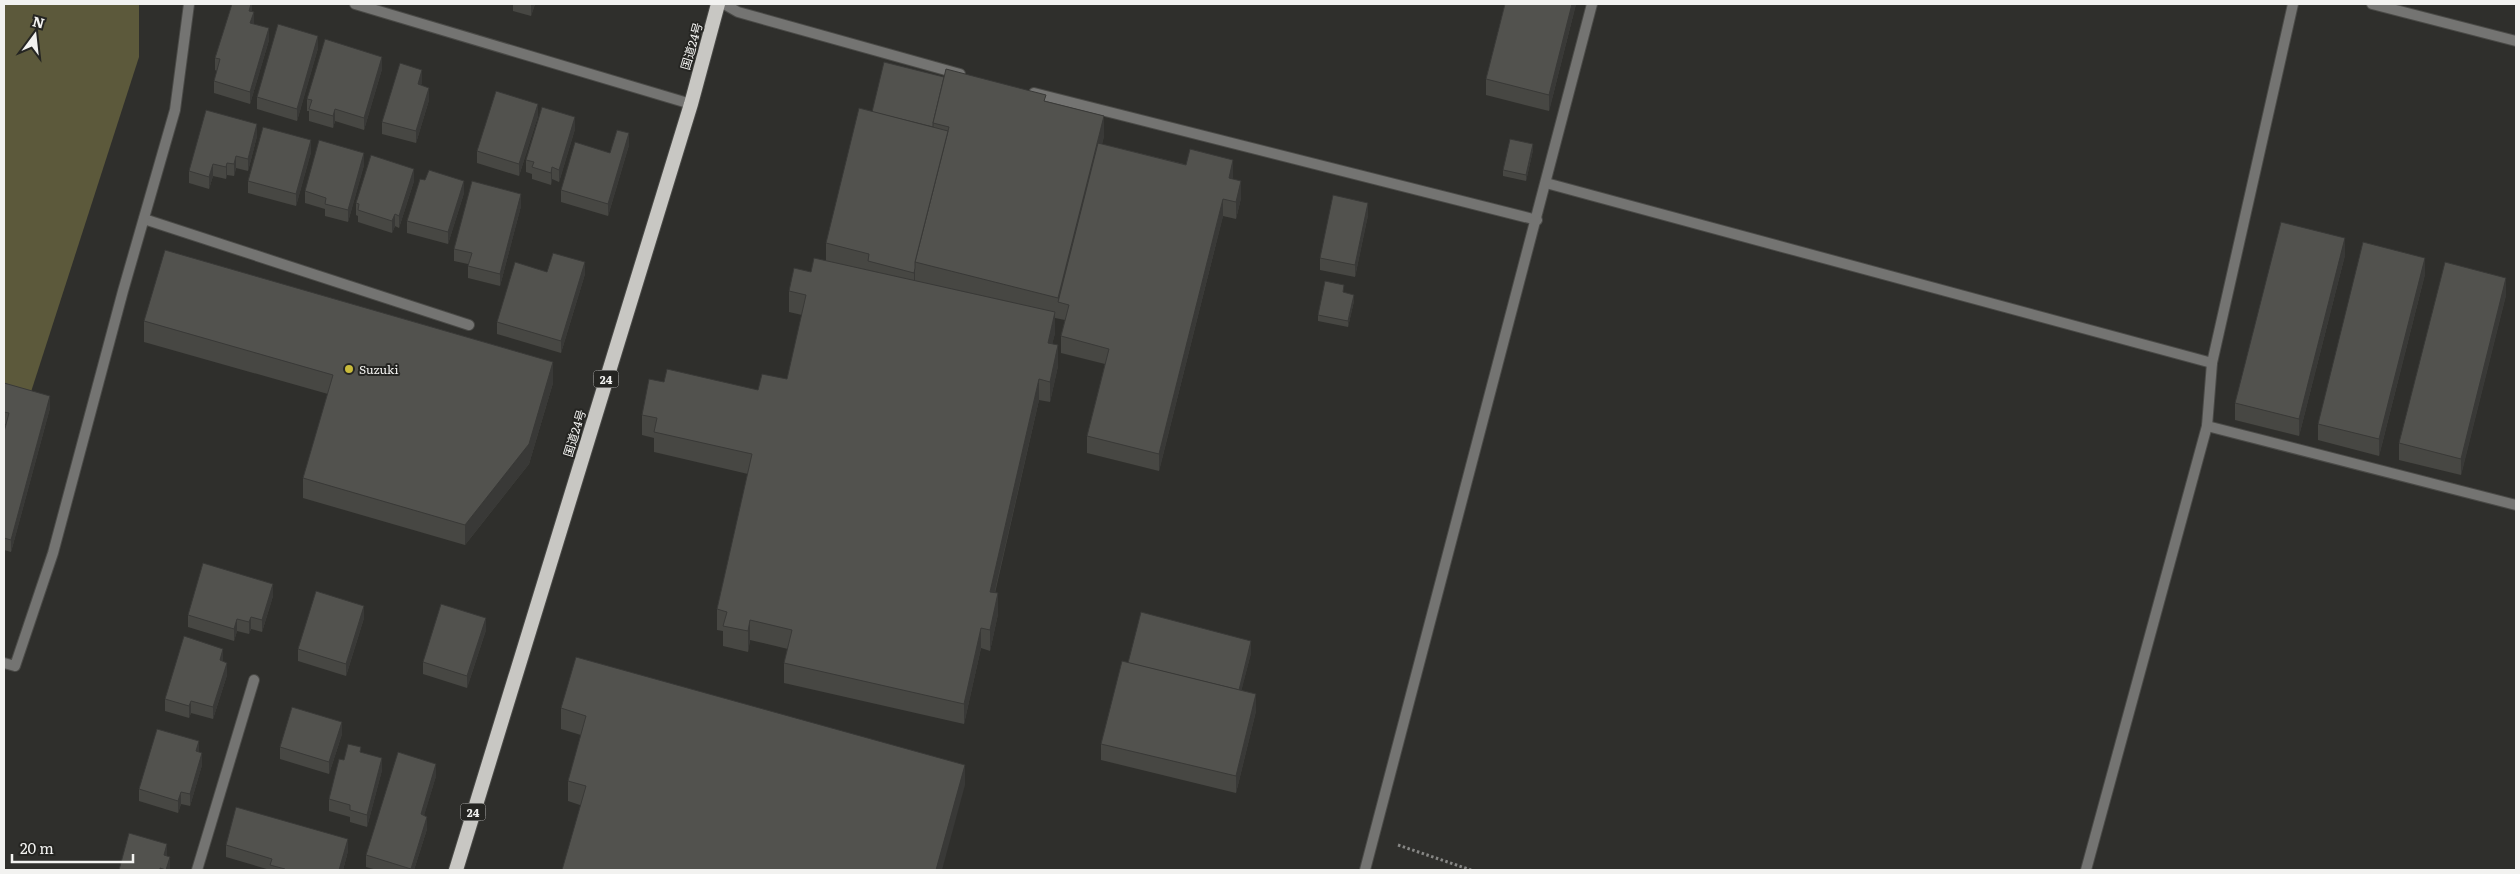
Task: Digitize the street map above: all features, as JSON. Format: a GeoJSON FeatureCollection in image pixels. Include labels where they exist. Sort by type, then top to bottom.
{"type":"FeatureCollection","features":[{"type":"Feature","properties":{"kind":"highway","name":"国道24号"},"geometry":{"type":"LineString","coordinates":[[456,870],[690,104],[718,4]]}},
{"type":"Feature","properties":{"kind":"street"},"geometry":{"type":"LineString","coordinates":[[4,663],[15,666],[52,554],[175,110],[188,4]]}},
{"type":"Feature","properties":{"kind":"street"},"geometry":{"type":"LineString","coordinates":[[355,4],[690,104]]}},
{"type":"Feature","properties":{"kind":"street"},"geometry":{"type":"LineString","coordinates":[[724,4],[738,12],[970,76]]}},
{"type":"Feature","properties":{"kind":"street"},"geometry":{"type":"LineString","coordinates":[[1365,870],[1592,4]]}},
{"type":"Feature","properties":{"kind":"street"},"geometry":{"type":"LineString","coordinates":[[2086,870],[2207,426],[2212,363],[2293,4]]}},
{"type":"Feature","properties":{"kind":"street"},"geometry":{"type":"LineString","coordinates":[[2372,4],[2516,41]]}},
{"type":"Feature","properties":{"kind":"street"},"geometry":{"type":"LineString","coordinates":[[1028,91],[1536,220]]}},
{"type":"Feature","properties":{"kind":"street"},"geometry":{"type":"LineString","coordinates":[[1546,183],[2212,363]]}},
{"type":"Feature","properties":{"kind":"street"},"geometry":{"type":"LineString","coordinates":[[144,219],[469,325]]}},
{"type":"Feature","properties":{"kind":"street"},"geometry":{"type":"LineString","coordinates":[[2207,426],[2516,505]]}},
{"type":"Feature","properties":{"kind":"street"},"geometry":{"type":"LineString","coordinates":[[197,870],[254,680]]}},
{"type":"Feature","properties":{"kind":"path"},"geometry":{"type":"LineString","coordinates":[[1374,837],[1470,870]]}},
{"type":"Feature","properties":{"kind":"shaded area"},"geometry":{"type":"Polygon","coordinates":[[[4,4],[139,4],[139,57],[30,395],[4,389],[4,4]]]}},
{"type":"Feature","properties":{"kind":"building"},"geometry":{"type":"Polygon","coordinates":[[[232,4],[251,4],[249,11],[254,12],[250,23],[269,28],[250,92],[214,81],[220,59],[215,58],[232,4]]]}},
{"type":"Feature","properties":{"kind":"building"},"geometry":{"type":"Polygon","coordinates":[[[1505,4],[1572,4],[1549,95],[1486,79],[1505,4]]]}},
{"type":"Feature","properties":{"kind":"building"},"geometry":{"type":"Polygon","coordinates":[[[278,24],[318,36],[297,109],[257,97],[278,24]]]}},
{"type":"Feature","properties":{"kind":"building"},"geometry":{"type":"Polygon","coordinates":[[[325,39],[382,57],[364,118],[335,109],[333,116],[309,109],[312,100],[307,99],[325,39]]]}},
{"type":"Feature","properties":{"kind":"building"},"geometry":{"type":"Polygon","coordinates":[[[884,62],[944,77],[933,127],[872,112],[884,62]]]}},
{"type":"Feature","properties":{"kind":"building"},"geometry":{"type":"Polygon","coordinates":[[[400,63],[422,70],[418,84],[429,88],[416,131],[382,122],[400,63]]]}},
{"type":"Feature","properties":{"kind":"building"},"geometry":{"type":"Polygon","coordinates":[[[946,69],[1046,95],[1044,101],[1104,116],[1058,298],[915,262],[949,127],[933,123],[946,69]]]}},
{"type":"Feature","properties":{"kind":"building"},"geometry":{"type":"Polygon","coordinates":[[[496,91],[538,104],[519,164],[477,151],[496,91]]]}},
{"type":"Feature","properties":{"kind":"building"},"geometry":{"type":"Polygon","coordinates":[[[542,107],[575,117],[559,170],[552,167],[551,173],[532,167],[534,162],[526,160],[542,107]]]}},
{"type":"Feature","properties":{"kind":"building"},"geometry":{"type":"Polygon","coordinates":[[[859,108],[948,131],[915,262],[914,273],[868,261],[869,254],[826,243],[859,108]]]}},
{"type":"Feature","properties":{"kind":"building"},"geometry":{"type":"Polygon","coordinates":[[[206,110],[257,124],[248,159],[236,156],[234,164],[227,163],[226,167],[213,164],[209,177],[189,171],[206,110]]]}},
{"type":"Feature","properties":{"kind":"building"},"geometry":{"type":"Polygon","coordinates":[[[263,127],[311,140],[296,194],[248,181],[263,127]]]}},
{"type":"Feature","properties":{"kind":"building"},"geometry":{"type":"Polygon","coordinates":[[[617,130],[629,133],[608,204],[561,190],[575,142],[610,153],[617,130]]]}},
{"type":"Feature","properties":{"kind":"building"},"geometry":{"type":"Polygon","coordinates":[[[1510,139],[1533,144],[1526,175],[1503,170],[1510,139]]]}},
{"type":"Feature","properties":{"kind":"building"},"geometry":{"type":"Polygon","coordinates":[[[319,140],[364,153],[348,210],[325,204],[326,198],[305,191],[319,140]]]}},
{"type":"Feature","properties":{"kind":"building"},"geometry":{"type":"Polygon","coordinates":[[[1098,143],[1186,165],[1190,149],[1233,160],[1229,178],[1241,181],[1236,202],[1223,199],[1159,454],[1087,436],[1109,349],[1061,336],[1069,305],[1058,302],[1098,143]]]}},
{"type":"Feature","properties":{"kind":"building"},"geometry":{"type":"Polygon","coordinates":[[[371,155],[414,169],[399,216],[395,214],[392,221],[358,210],[359,204],[356,203],[371,155]]]}},
{"type":"Feature","properties":{"kind":"building"},"geometry":{"type":"Polygon","coordinates":[[[429,170],[464,181],[448,232],[407,221],[420,179],[425,180],[429,170]]]}},
{"type":"Feature","properties":{"kind":"building"},"geometry":{"type":"Polygon","coordinates":[[[472,181],[521,194],[500,274],[468,266],[472,253],[454,249],[472,181]]]}},
{"type":"Feature","properties":{"kind":"building"},"geometry":{"type":"Polygon","coordinates":[[[1333,195],[1368,203],[1355,265],[1320,258],[1333,195]]]}},
{"type":"Feature","properties":{"kind":"building"},"geometry":{"type":"Polygon","coordinates":[[[2281,222],[2345,238],[2299,419],[2235,403],[2281,222]]]}},
{"type":"Feature","properties":{"kind":"building"},"geometry":{"type":"Polygon","coordinates":[[[2363,242],[2425,258],[2379,439],[2318,424],[2363,242]]]}},
{"type":"Feature","properties":{"kind":"building"},"geometry":{"type":"Polygon","coordinates":[[[165,250],[553,362],[529,444],[465,525],[303,478],[333,375],[144,321],[165,250]]]}},
{"type":"Feature","properties":{"kind":"building"},"geometry":{"type":"Polygon","coordinates":[[[553,253],[585,262],[561,341],[497,322],[515,262],[547,272],[553,253]]]}},
{"type":"Feature","properties":{"kind":"building"},"geometry":{"type":"Polygon","coordinates":[[[814,258],[1055,312],[1048,343],[1058,345],[1050,382],[1039,379],[990,592],[998,593],[990,630],[981,628],[964,704],[784,663],[792,630],[750,620],[748,631],[723,626],[727,612],[717,609],[752,454],[654,432],[657,418],[642,415],[649,379],[664,382],[667,369],[758,390],[762,374],[787,379],[806,295],[789,291],[794,268],[811,272],[814,258]]]}},
{"type":"Feature","properties":{"kind":"building"},"geometry":{"type":"Polygon","coordinates":[[[2445,262],[2506,278],[2461,459],[2399,443],[2445,262]]]}},
{"type":"Feature","properties":{"kind":"building"},"geometry":{"type":"Polygon","coordinates":[[[1325,281],[1344,285],[1343,292],[1354,295],[1348,321],[1318,315],[1325,281]]]}},
{"type":"Feature","properties":{"kind":"building"},"geometry":{"type":"Polygon","coordinates":[[[4,383],[50,396],[11,540],[4,538],[4,432],[9,413],[4,412],[4,383]]]}},
{"type":"Feature","properties":{"kind":"building"},"geometry":{"type":"Polygon","coordinates":[[[203,563],[273,584],[262,620],[251,617],[249,622],[237,619],[234,629],[188,615],[203,563]]]}},
{"type":"Feature","properties":{"kind":"building"},"geometry":{"type":"Polygon","coordinates":[[[316,591],[364,606],[346,664],[298,649],[316,591]]]}},
{"type":"Feature","properties":{"kind":"building"},"geometry":{"type":"Polygon","coordinates":[[[441,604],[486,618],[467,676],[423,662],[441,604]]]}},
{"type":"Feature","properties":{"kind":"building"},"geometry":{"type":"Polygon","coordinates":[[[1141,612],[1251,641],[1239,690],[1128,663],[1141,612]]]}},
{"type":"Feature","properties":{"kind":"building"},"geometry":{"type":"Polygon","coordinates":[[[184,636],[223,649],[220,660],[227,663],[213,707],[191,701],[189,706],[165,699],[184,636]]]}},
{"type":"Feature","properties":{"kind":"building"},"geometry":{"type":"Polygon","coordinates":[[[576,657],[965,765],[936,870],[562,870],[586,786],[568,781],[586,716],[561,708],[576,657]]]}},
{"type":"Feature","properties":{"kind":"building"},"geometry":{"type":"Polygon","coordinates":[[[1122,661],[1256,694],[1236,776],[1101,744],[1122,661]]]}},
{"type":"Feature","properties":{"kind":"building"},"geometry":{"type":"Polygon","coordinates":[[[292,707],[342,722],[329,762],[280,747],[292,707]]]}},
{"type":"Feature","properties":{"kind":"building"},"geometry":{"type":"Polygon","coordinates":[[[157,729],[199,741],[196,751],[202,753],[190,794],[181,792],[178,801],[139,789],[157,729]]]}},
{"type":"Feature","properties":{"kind":"building"},"geometry":{"type":"Polygon","coordinates":[[[348,744],[361,747],[360,752],[382,758],[367,815],[350,810],[350,805],[329,799],[339,759],[344,760],[348,744]]]}},
{"type":"Feature","properties":{"kind":"building"},"geometry":{"type":"Polygon","coordinates":[[[398,752],[436,764],[421,814],[427,817],[411,869],[366,855],[398,752]]]}},
{"type":"Feature","properties":{"kind":"building"},"geometry":{"type":"Polygon","coordinates":[[[236,807],[348,839],[339,870],[285,870],[270,865],[272,859],[226,845],[236,807]]]}},
{"type":"Feature","properties":{"kind":"building"},"geometry":{"type":"Polygon","coordinates":[[[129,833],[167,844],[164,855],[170,857],[166,870],[160,868],[160,870],[119,870],[129,833]]]}},
{"type":"Feature","properties":{"kind":"place","name":"Suzuki"},"geometry":{"type":"Point","coordinates":[349,369]}}]}
